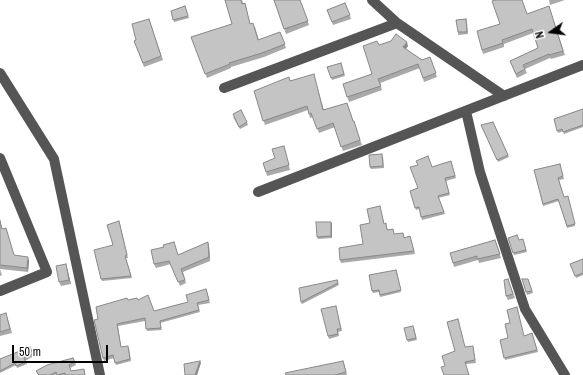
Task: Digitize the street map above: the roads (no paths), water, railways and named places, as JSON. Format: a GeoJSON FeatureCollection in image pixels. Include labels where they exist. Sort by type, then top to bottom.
{"type":"FeatureCollection","features":[{"type":"Feature","properties":{"kind":"street"},"geometry":{"type":"LineString","coordinates":[[372,0],[396,23],[504,96]]}},
{"type":"Feature","properties":{"kind":"street"},"geometry":{"type":"LineString","coordinates":[[224,88],[396,23]]}},
{"type":"Feature","properties":{"kind":"street"},"geometry":{"type":"LineString","coordinates":[[258,192],[583,65]]}},
{"type":"Feature","properties":{"kind":"street"},"geometry":{"type":"LineString","coordinates":[[0,73],[54,159],[100,375]]}},
{"type":"Feature","properties":{"kind":"street"},"geometry":{"type":"LineString","coordinates":[[466,111],[480,172],[525,309],[565,375]]}},
{"type":"Feature","properties":{"kind":"street"},"geometry":{"type":"LineString","coordinates":[[0,158],[47,272],[0,291]]}}]}
